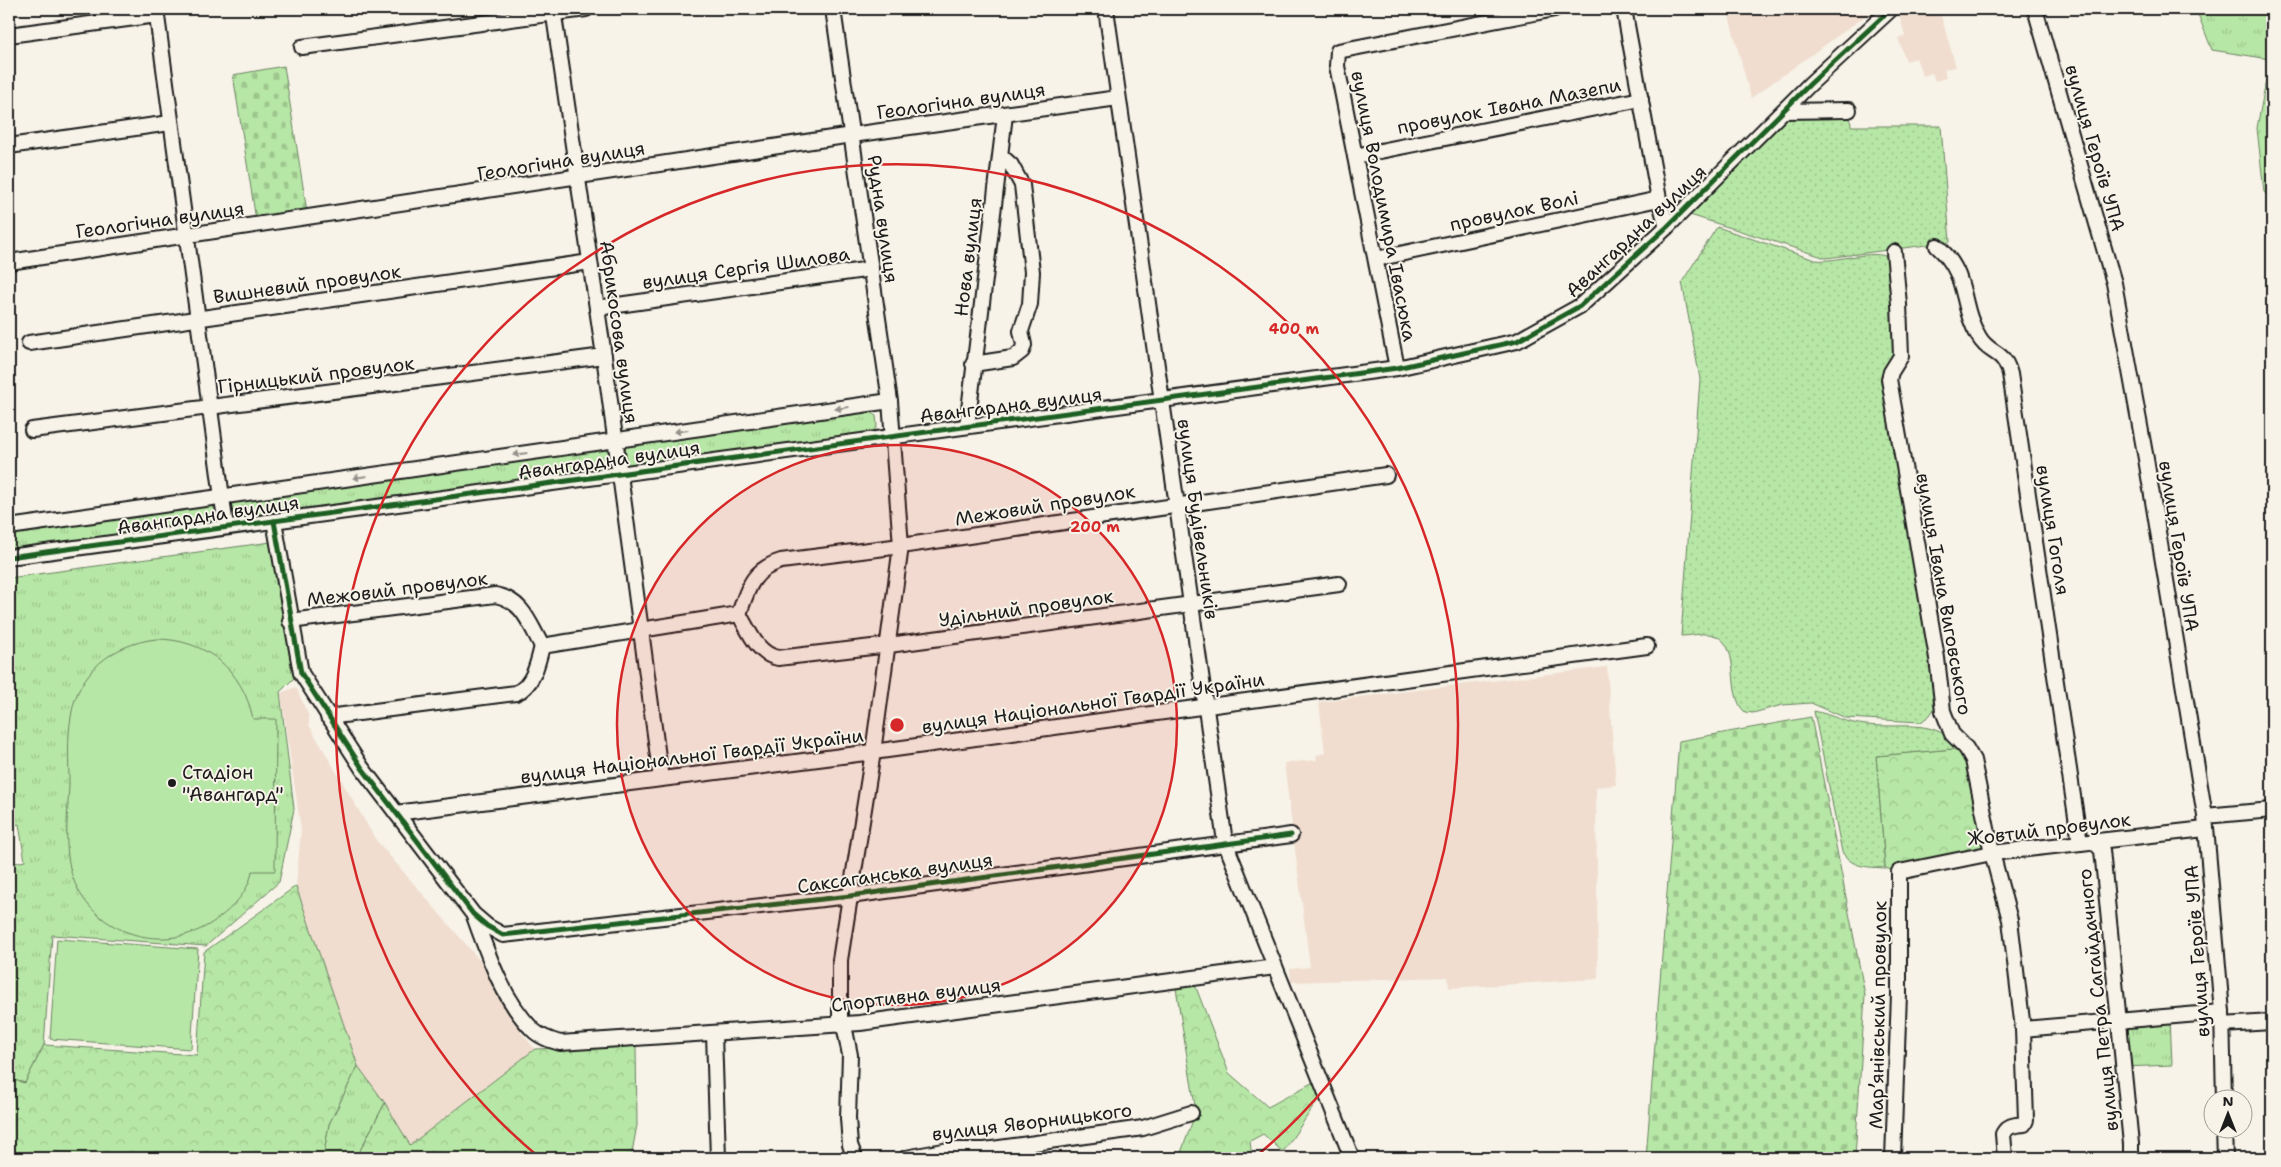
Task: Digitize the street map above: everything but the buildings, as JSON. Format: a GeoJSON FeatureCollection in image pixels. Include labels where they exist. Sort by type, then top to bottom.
{"type":"FeatureCollection","features":[{"type":"Feature","properties":{"kind":"street"},"geometry":{"type":"LineString","coordinates":[[302,47],[554,11],[586,9]]}},
{"type":"Feature","properties":{"kind":"street","name":"Рудна вулиця"},"geometry":{"type":"LineString","coordinates":[[833,9],[890,401],[901,546],[873,752],[850,896],[847,902],[840,960],[840,1024]]}},
{"type":"Feature","properties":{"kind":"street","name":"вулиця Будівельників"},"geometry":{"type":"LineString","coordinates":[[1106,9],[1225,842],[1352,1158]]}},
{"type":"Feature","properties":{"kind":"street","name":"вулиця Володимира Івасюка"},"geometry":{"type":"LineString","coordinates":[[1397,368],[1337,66],[1338,51],[1555,9]]}},
{"type":"Feature","properties":{"kind":"street"},"geometry":{"type":"LineString","coordinates":[[1624,9],[1659,199],[1667,227]]}},
{"type":"Feature","properties":{"kind":"street","name":"Авангардна вулиця"},"geometry":{"type":"LineString","coordinates":[[9,557],[1397,368],[1517,341],[1580,306],[1667,227],[1890,9]]}},
{"type":"Feature","properties":{"kind":"street","name":"вулиця Героїв УПА"},"geometry":{"type":"LineString","coordinates":[[2036,9],[2114,283],[2146,459],[2205,823],[2222,1018],[2224,1090]]}},
{"type":"Feature","properties":{"kind":"street","name":"Абрикосова вулиця"},"geometry":{"type":"LineString","coordinates":[[554,11],[604,356],[660,779]]}},
{"type":"Feature","properties":{"kind":"street"},"geometry":{"type":"LineString","coordinates":[[9,36],[157,12],[170,124],[187,235],[226,526]]}},
{"type":"Feature","properties":{"kind":"street","name":"Геологічна вулиця"},"geometry":{"type":"LineString","coordinates":[[9,262],[1118,98]]}},
{"type":"Feature","properties":{"kind":"street","name":"провулок Івана Мазепи"},"geometry":{"type":"LineString","coordinates":[[1355,156],[1641,99]]}},
{"type":"Feature","properties":{"kind":"street"},"geometry":{"type":"LineString","coordinates":[[1784,111],[1849,110]]}},
{"type":"Feature","properties":{"kind":"street","name":"Нова вулиця"},"geometry":{"type":"LineString","coordinates":[[967,426],[973,364],[1005,115]]}},
{"type":"Feature","properties":{"kind":"street"},"geometry":{"type":"LineString","coordinates":[[9,146],[170,124]]}},
{"type":"Feature","properties":{"kind":"street"},"geometry":{"type":"LineString","coordinates":[[973,364],[1013,358],[1022,350],[1024,345],[1021,331],[1030,304],[1032,272],[1022,184],[1014,169],[1000,156]]}},
{"type":"Feature","properties":{"kind":"street","name":"провулок Волі"},"geometry":{"type":"LineString","coordinates":[[1376,259],[1659,199]]}},
{"type":"Feature","properties":{"kind":"street","name":"вулиця Гоголя"},"geometry":{"type":"LineString","coordinates":[[1937,246],[1948,255],[1958,273],[1974,329],[1986,348],[2002,355],[2007,362],[2087,842]]}},
{"type":"Feature","properties":{"kind":"street","name":"вулиця Івана Виговського"},"geometry":{"type":"LineString","coordinates":[[1894,252],[1901,356],[1889,379],[1936,658],[1943,711],[1952,734],[1966,748],[1973,760],[1992,853],[2010,920],[2023,1029],[2026,1120],[2024,1124],[2008,1128],[2003,1134],[2005,1158]]}},
{"type":"Feature","properties":{"kind":"street","name":"Вишневий провулок"},"geometry":{"type":"LineString","coordinates":[[29,343],[590,262]]}},
{"type":"Feature","properties":{"kind":"street","name":"вулиця Сергія Шилова"},"geometry":{"type":"LineString","coordinates":[[597,308],[871,269]]}},
{"type":"Feature","properties":{"kind":"street","name":"Гірницький провулок"},"geometry":{"type":"LineString","coordinates":[[32,430],[604,356]]}},
{"type":"Feature","properties":{"kind":"street","name":"Авангардна вулиця"},"geometry":{"type":"LineString","coordinates":[[9,527],[890,401]]}},
{"type":"Feature","properties":{"kind":"street","name":"Межовий провулок"},"geometry":{"type":"LineString","coordinates":[[739,614],[753,578],[766,566],[781,561],[901,546],[1176,504],[1386,475]]}},
{"type":"Feature","properties":{"kind":"street"},"geometry":{"type":"LineString","coordinates":[[274,521],[290,621],[301,673],[362,768],[473,914]]}},
{"type":"Feature","properties":{"kind":"street","name":"Удільний провулок"},"geometry":{"type":"LineString","coordinates":[[739,614],[761,649],[770,656],[778,658],[1339,584]]}},
{"type":"Feature","properties":{"kind":"street","name":"Межовий провулок"},"geometry":{"type":"LineString","coordinates":[[290,621],[494,595],[508,597],[519,606],[542,646]]}},
{"type":"Feature","properties":{"kind":"street"},"geometry":{"type":"LineString","coordinates":[[328,717],[516,693],[522,691],[530,681],[538,663],[542,646],[739,614]]}},
{"type":"Feature","properties":{"kind":"street","name":"вулиця Національної Гвардії України"},"geometry":{"type":"LineString","coordinates":[[396,813],[873,752],[1646,646]]}},
{"type":"Feature","properties":{"kind":"street","name":"Жовтий провулок"},"geometry":{"type":"LineString","coordinates":[[1899,872],[1992,853],[2087,842],[2272,810]]}},
{"type":"Feature","properties":{"kind":"street","name":"Саксаганська вулиця"},"geometry":{"type":"LineString","coordinates":[[473,914],[487,926],[503,935],[850,896],[1291,834]]}},
{"type":"Feature","properties":{"kind":"street","name":"вулиця Петра Сагайдачного"},"geometry":{"type":"LineString","coordinates":[[2087,842],[2102,850],[2131,1158]]}},
{"type":"Feature","properties":{"kind":"street","name":"Марʼянівський провулок"},"geometry":{"type":"LineString","coordinates":[[1893,1158],[1899,994],[1899,872]]}},
{"type":"Feature","properties":{"kind":"street","name":"Спортивна вулиця"},"geometry":{"type":"LineString","coordinates":[[473,914],[485,947],[509,998],[533,1030],[546,1039],[560,1043],[860,1023],[1275,967]]}},
{"type":"Feature","properties":{"kind":"street"},"geometry":{"type":"LineString","coordinates":[[2023,1029],[2118,1021],[2222,1018],[2272,1022]]}},
{"type":"Feature","properties":{"kind":"street"},"geometry":{"type":"LineString","coordinates":[[840,1024],[846,1030],[850,1055],[848,1118],[850,1145],[855,1158]]}},
{"type":"Feature","properties":{"kind":"street"},"geometry":{"type":"LineString","coordinates":[[714,1034],[718,1158]]}},
{"type":"Feature","properties":{"kind":"street","name":"вулиця Яворницького"},"geometry":{"type":"LineString","coordinates":[[906,1158],[949,1150],[985,1150],[1143,1128],[1191,1113]]}},
{"type":"Feature","properties":{"kind":"street"},"geometry":{"type":"LineString","coordinates":[[2224,1140],[2225,1158]]}},
{"type":"Feature","properties":{"kind":"shaded area"},"geometry":{"type":"Polygon","coordinates":[[[1727,9],[1875,9],[1751,98],[1727,9]]]}},
{"type":"Feature","properties":{"kind":"shaded area"},"geometry":{"type":"Polygon","coordinates":[[[1897,9],[1939,9],[1956,67],[1944,69],[1946,78],[1935,81],[1932,73],[1923,76],[1916,58],[1906,61],[1898,38],[1905,35],[1897,9]]]}},
{"type":"Feature","properties":{"kind":"shaded area"},"geometry":{"type":"Polygon","coordinates":[[[1607,667],[1616,785],[1596,787],[1598,979],[1449,988],[1448,977],[1291,982],[1290,969],[1310,967],[1284,763],[1317,760],[1316,755],[1325,753],[1319,702],[1607,667]]]}},
{"type":"Feature","properties":{"kind":"shaded area"},"geometry":{"type":"Polygon","coordinates":[[[296,687],[309,717],[309,725],[376,840],[500,984],[493,990],[525,1027],[520,1031],[535,1049],[410,1145],[385,1103],[358,1066],[296,886],[301,830],[281,693],[296,687]]]}},
{"type":"Feature","properties":{"kind":"green space"},"geometry":{"type":"Polygon","coordinates":[[[2196,9],[2272,9],[2272,200],[2264,192],[2257,128],[2270,59],[2212,50],[2196,9]]]}},
{"type":"Feature","properties":{"kind":"green space"},"geometry":{"type":"Polygon","coordinates":[[[284,66],[307,212],[256,220],[233,75],[284,66]]]}},
{"type":"Feature","properties":{"kind":"green space"},"geometry":{"type":"Polygon","coordinates":[[[1786,116],[1850,116],[1851,126],[1941,126],[1950,242],[1826,258],[1690,215],[1689,212],[1786,116]]]}},
{"type":"Feature","properties":{"kind":"green space"},"geometry":{"type":"Polygon","coordinates":[[[1717,227],[1815,260],[1833,260],[1864,255],[1883,255],[1890,258],[1899,351],[1887,369],[1939,701],[1930,715],[1921,722],[1846,718],[1811,703],[1782,705],[1753,713],[1745,712],[1739,704],[1736,693],[1731,657],[1727,646],[1720,638],[1709,634],[1681,636],[1700,379],[1682,282],[1717,227]]]}},
{"type":"Feature","properties":{"kind":"green space"},"geometry":{"type":"Polygon","coordinates":[[[868,410],[876,416],[877,426],[872,434],[625,467],[622,445],[868,410]]]}},
{"type":"Feature","properties":{"kind":"green space"},"geometry":{"type":"Polygon","coordinates":[[[605,446],[610,448],[614,466],[611,470],[237,521],[231,517],[228,503],[229,500],[605,446]]]}},
{"type":"Feature","properties":{"kind":"green space"},"geometry":{"type":"Polygon","coordinates":[[[211,505],[218,512],[218,519],[213,524],[9,552],[9,532],[211,505]]]}},
{"type":"Feature","properties":{"kind":"green space"},"geometry":{"type":"Polygon","coordinates":[[[271,542],[298,674],[280,692],[294,809],[279,882],[206,946],[52,935],[44,1045],[25,1083],[9,1079],[9,864],[25,861],[19,824],[9,826],[9,578],[271,542]]]}},
{"type":"Feature","properties":{"kind":"green space","name":"Стадіон \"Авангард\""},"geometry":{"type":"Polygon","coordinates":[[[156,639],[174,640],[206,651],[231,672],[241,686],[253,719],[276,719],[275,871],[252,871],[250,880],[241,896],[221,916],[205,927],[185,935],[164,938],[143,936],[123,930],[105,920],[90,906],[78,889],[70,868],[67,837],[70,725],[75,701],[81,687],[89,674],[112,654],[125,647],[156,639]]]}},
{"type":"Feature","properties":{"kind":"green space"},"geometry":{"type":"Polygon","coordinates":[[[1814,711],[1859,724],[1929,728],[1952,738],[1964,748],[1876,756],[1885,868],[1861,866],[1851,861],[1842,852],[1814,711]]]}},
{"type":"Feature","properties":{"kind":"green space"},"geometry":{"type":"Polygon","coordinates":[[[1811,717],[1865,995],[1855,1158],[1646,1158],[1679,741],[1811,717]]]}},
{"type":"Feature","properties":{"kind":"green space"},"geometry":{"type":"Polygon","coordinates":[[[1964,748],[1989,847],[1895,871],[1885,868],[1876,756],[1964,748]]]}},
{"type":"Feature","properties":{"kind":"green space"},"geometry":{"type":"Polygon","coordinates":[[[296,886],[358,1066],[329,1124],[323,1158],[9,1158],[9,1079],[25,1083],[44,1045],[197,1055],[204,952],[296,886]]]}},
{"type":"Feature","properties":{"kind":"green space"},"geometry":{"type":"Polygon","coordinates":[[[57,939],[198,949],[191,1049],[50,1039],[57,939]]]}},
{"type":"Feature","properties":{"kind":"green space"},"geometry":{"type":"Polygon","coordinates":[[[1195,985],[1229,1073],[1268,1107],[1317,1080],[1322,1094],[1283,1152],[1263,1134],[1250,1141],[1252,1158],[1179,1158],[1196,1112],[1176,988],[1195,985]]]}},
{"type":"Feature","properties":{"kind":"green space"},"geometry":{"type":"Polygon","coordinates":[[[2170,1017],[2172,1065],[2124,1067],[2122,1021],[2170,1017]]]}},
{"type":"Feature","properties":{"kind":"green space"},"geometry":{"type":"Polygon","coordinates":[[[636,1045],[637,1125],[631,1158],[356,1158],[385,1103],[410,1145],[535,1049],[636,1045]]]}},
{"type":"Feature","properties":{"kind":"green space"},"geometry":{"type":"Polygon","coordinates":[[[358,1066],[385,1103],[356,1158],[323,1158],[329,1124],[358,1066]]]}},
{"type":"Feature","properties":{"kind":"cycle path"},"geometry":{"type":"LineString","coordinates":[[9,557],[1397,368],[1517,341],[1580,306],[1667,227],[1810,84],[1891,9]]}},
{"type":"Feature","properties":{"kind":"cycle path"},"geometry":{"type":"LineString","coordinates":[[274,521],[301,673],[362,768],[473,914],[487,926],[503,935],[850,896],[1291,835]]}},
{"type":"Feature","properties":{"kind":"place","name":"Стадіон \"Авангард\""},"geometry":{"type":"Point","coordinates":[172,783]}}]}
